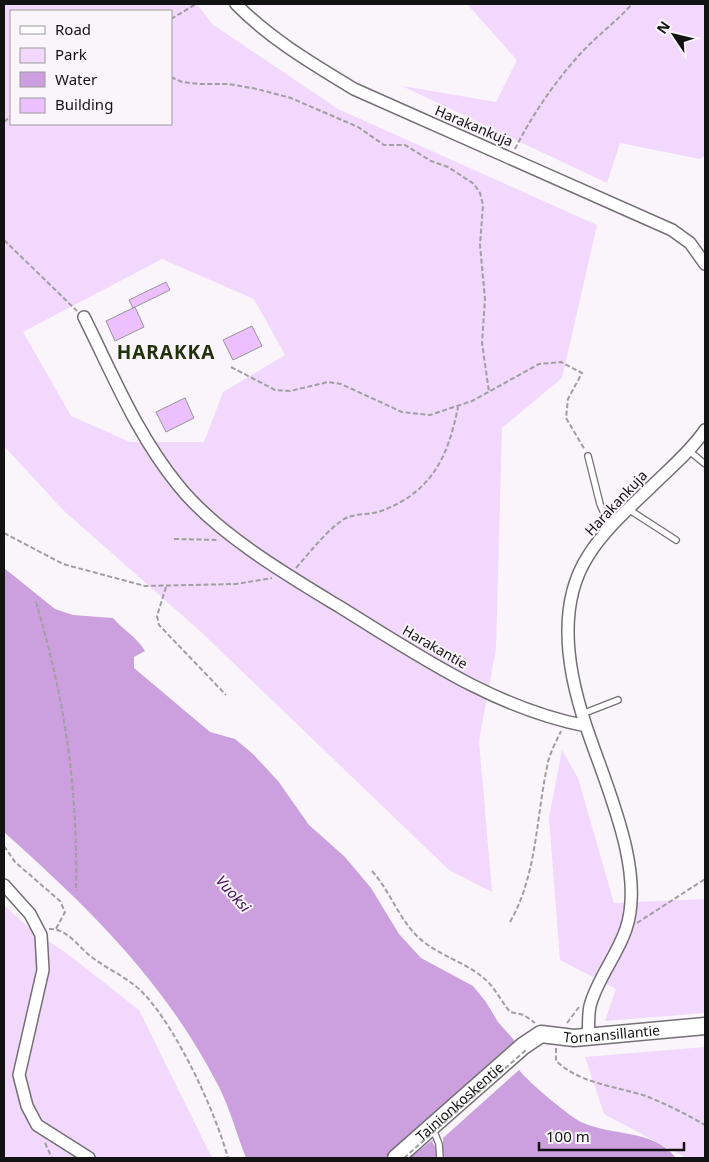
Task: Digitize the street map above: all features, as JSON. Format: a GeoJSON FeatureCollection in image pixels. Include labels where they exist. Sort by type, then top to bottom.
{"type":"FeatureCollection","features":[{"type":"Feature","properties":{"kind":"street","name":"Harakankuja"},"geometry":{"type":"LineString","coordinates":[[236,4],[310,63],[354,89],[672,230],[690,243],[705,264]]}},
{"type":"Feature","properties":{"kind":"street","name":"Harakantie"},"geometry":{"type":"LineString","coordinates":[[84,317],[145,440],[178,486],[204,512],[239,540],[289,575],[438,668],[492,696],[538,715],[586,726]]}},
{"type":"Feature","properties":{"kind":"street","name":"Harakankuja"},"geometry":{"type":"LineString","coordinates":[[586,726],[569,660],[570,606],[576,581],[588,556],[610,527],[688,450],[705,430]]}},
{"type":"Feature","properties":{"kind":"street"},"geometry":{"type":"LineString","coordinates":[[586,726],[627,850],[632,877],[632,903],[626,929],[590,1006],[588,1036]]}},
{"type":"Feature","properties":{"kind":"street"},"geometry":{"type":"LineString","coordinates":[[4,885],[30,914],[41,935],[43,970],[19,1075],[26,1106],[37,1125],[89,1158]]}},
{"type":"Feature","properties":{"kind":"street","name":"Tornansillantie"},"geometry":{"type":"LineString","coordinates":[[541,1034],[560,1040],[705,1026]]}},
{"type":"Feature","properties":{"kind":"street"},"geometry":{"type":"LineString","coordinates":[[525,1048],[541,1034]]}},
{"type":"Feature","properties":{"kind":"street","name":"Tainionkoskentie"},"geometry":{"type":"LineString","coordinates":[[396,1158],[525,1048]]}},
{"type":"Feature","properties":{"kind":"lane"},"geometry":{"type":"LineString","coordinates":[[688,450],[705,464]]}},
{"type":"Feature","properties":{"kind":"lane"},"geometry":{"type":"LineString","coordinates":[[588,456],[600,504],[610,527]]}},
{"type":"Feature","properties":{"kind":"lane"},"geometry":{"type":"LineString","coordinates":[[628,509],[676,540]]}},
{"type":"Feature","properties":{"kind":"lane"},"geometry":{"type":"LineString","coordinates":[[582,714],[618,700]]}},
{"type":"Feature","properties":{"kind":"lane"},"geometry":{"type":"LineString","coordinates":[[432,1126],[440,1158]]}},
{"type":"Feature","properties":{"kind":"path"},"geometry":{"type":"LineString","coordinates":[[172,18],[196,4]]}},
{"type":"Feature","properties":{"kind":"path"},"geometry":{"type":"LineString","coordinates":[[511,158],[522,135],[558,82],[582,52],[632,4]]}},
{"type":"Feature","properties":{"kind":"path"},"geometry":{"type":"LineString","coordinates":[[172,77],[182,82],[229,84],[257,88],[291,98],[358,127],[384,145],[405,145],[431,161],[448,167],[474,184],[480,193],[483,206],[480,245],[486,299],[482,343],[489,392]]}},
{"type":"Feature","properties":{"kind":"path"},"geometry":{"type":"LineString","coordinates":[[4,240],[84,317]]}},
{"type":"Feature","properties":{"kind":"path"},"geometry":{"type":"LineString","coordinates":[[231,367],[275,390],[290,391],[328,382],[341,384],[402,412],[430,415],[458,407],[539,364],[561,362],[582,373],[568,400],[566,418],[588,456]]}},
{"type":"Feature","properties":{"kind":"path"},"geometry":{"type":"LineString","coordinates":[[4,533],[63,564],[145,586],[236,584],[289,575],[323,536],[346,518],[380,511],[401,502],[417,491],[432,476],[443,460],[458,407]]}},
{"type":"Feature","properties":{"kind":"path"},"geometry":{"type":"LineString","coordinates":[[174,539],[239,540]]}},
{"type":"Feature","properties":{"kind":"path"},"geometry":{"type":"LineString","coordinates":[[166,587],[157,616],[159,625],[226,695]]}},
{"type":"Feature","properties":{"kind":"path"},"geometry":{"type":"LineString","coordinates":[[36,602],[50,648],[67,727],[77,835],[76,891]]}},
{"type":"Feature","properties":{"kind":"path"},"geometry":{"type":"LineString","coordinates":[[510,922],[519,906],[528,882],[547,765],[564,722]]}},
{"type":"Feature","properties":{"kind":"path"},"geometry":{"type":"LineString","coordinates":[[4,846],[15,862],[60,901],[65,912],[56,929]]}},
{"type":"Feature","properties":{"kind":"path"},"geometry":{"type":"LineString","coordinates":[[372,871],[381,880],[417,937],[443,956],[470,969],[487,982],[510,1012],[524,1015],[535,1022],[541,1034]]}},
{"type":"Feature","properties":{"kind":"path"},"geometry":{"type":"LineString","coordinates":[[626,929],[705,879]]}},
{"type":"Feature","properties":{"kind":"path"},"geometry":{"type":"LineString","coordinates":[[38,930],[56,929],[110,971],[145,994],[166,1023],[188,1063],[208,1105],[228,1158]]}},
{"type":"Feature","properties":{"kind":"path"},"geometry":{"type":"LineString","coordinates":[[583,1003],[566,1024],[560,1040],[556,1061],[565,1069],[592,1083],[648,1097],[705,1125]]}},
{"type":"Feature","properties":{"kind":"path"},"geometry":{"type":"LineString","coordinates":[[404,1158],[525,1048]]}},
{"type":"Feature","properties":{"kind":"green space"},"geometry":{"type":"Polygon","coordinates":[[[4,4],[197,4],[212,24],[338,109],[597,225],[562,378],[502,428],[496,648],[479,741],[492,892],[449,870],[200,631],[63,510],[4,446],[4,4]],[[162,259],[23,332],[71,416],[130,442],[204,442],[223,392],[285,355],[254,299],[162,259]]]}},
{"type":"Feature","properties":{"kind":"green space"},"geometry":{"type":"Polygon","coordinates":[[[467,4],[705,4],[705,156],[700,159],[620,143],[607,183],[402,86],[496,102],[517,60],[467,4]]]}},
{"type":"Feature","properties":{"kind":"green space"},"geometry":{"type":"Polygon","coordinates":[[[562,750],[578,778],[614,903],[705,899],[705,1013],[605,1021],[616,989],[560,960],[549,818],[562,750]]]}},
{"type":"Feature","properties":{"kind":"green space"},"geometry":{"type":"Polygon","coordinates":[[[4,905],[28,927],[69,955],[139,1010],[212,1158],[4,1158],[4,905]]]}},
{"type":"Feature","properties":{"kind":"green space"},"geometry":{"type":"Polygon","coordinates":[[[705,1047],[705,1158],[687,1158],[604,1114],[585,1057],[705,1047]]]}},
{"type":"Feature","properties":{"kind":"water","name":"Vuoksi"},"geometry":{"type":"Polygon","coordinates":[[[4,568],[55,609],[73,615],[113,618],[145,651],[134,657],[134,668],[210,732],[235,739],[253,754],[278,781],[309,825],[345,857],[371,888],[399,934],[421,958],[473,986],[486,1002],[498,1022],[514,1040],[514,1056],[519,1070],[539,1090],[581,1122],[593,1127],[644,1137],[666,1148],[676,1158],[443,1158],[443,1132],[432,1142],[437,1149],[437,1158],[246,1158],[219,1087],[198,1049],[175,1014],[124,949],[96,919],[4,832],[4,568]]]}},
{"type":"Feature","properties":{"kind":"pier"},"geometry":{"type":"Polygon","coordinates":[[[515,1053],[519,1070],[443,1138],[443,1132],[409,1158],[389,1158],[515,1053]]]}},
{"type":"Feature","properties":{"kind":"building"},"geometry":{"type":"Polygon","coordinates":[[[166,282],[170,290],[133,308],[129,300],[166,282]]]}},
{"type":"Feature","properties":{"kind":"building"},"geometry":{"type":"Polygon","coordinates":[[[135,307],[144,327],[115,341],[106,321],[135,307]]]}},
{"type":"Feature","properties":{"kind":"building"},"geometry":{"type":"Polygon","coordinates":[[[252,326],[262,346],[233,360],[223,340],[252,326]]]}},
{"type":"Feature","properties":{"kind":"building"},"geometry":{"type":"Polygon","coordinates":[[[185,398],[194,418],[166,432],[156,412],[185,398]]]}},
{"type":"Feature","properties":{"kind":"district","name":"HARAKKA"},"geometry":{"type":"Point","coordinates":[166,352]}}]}
